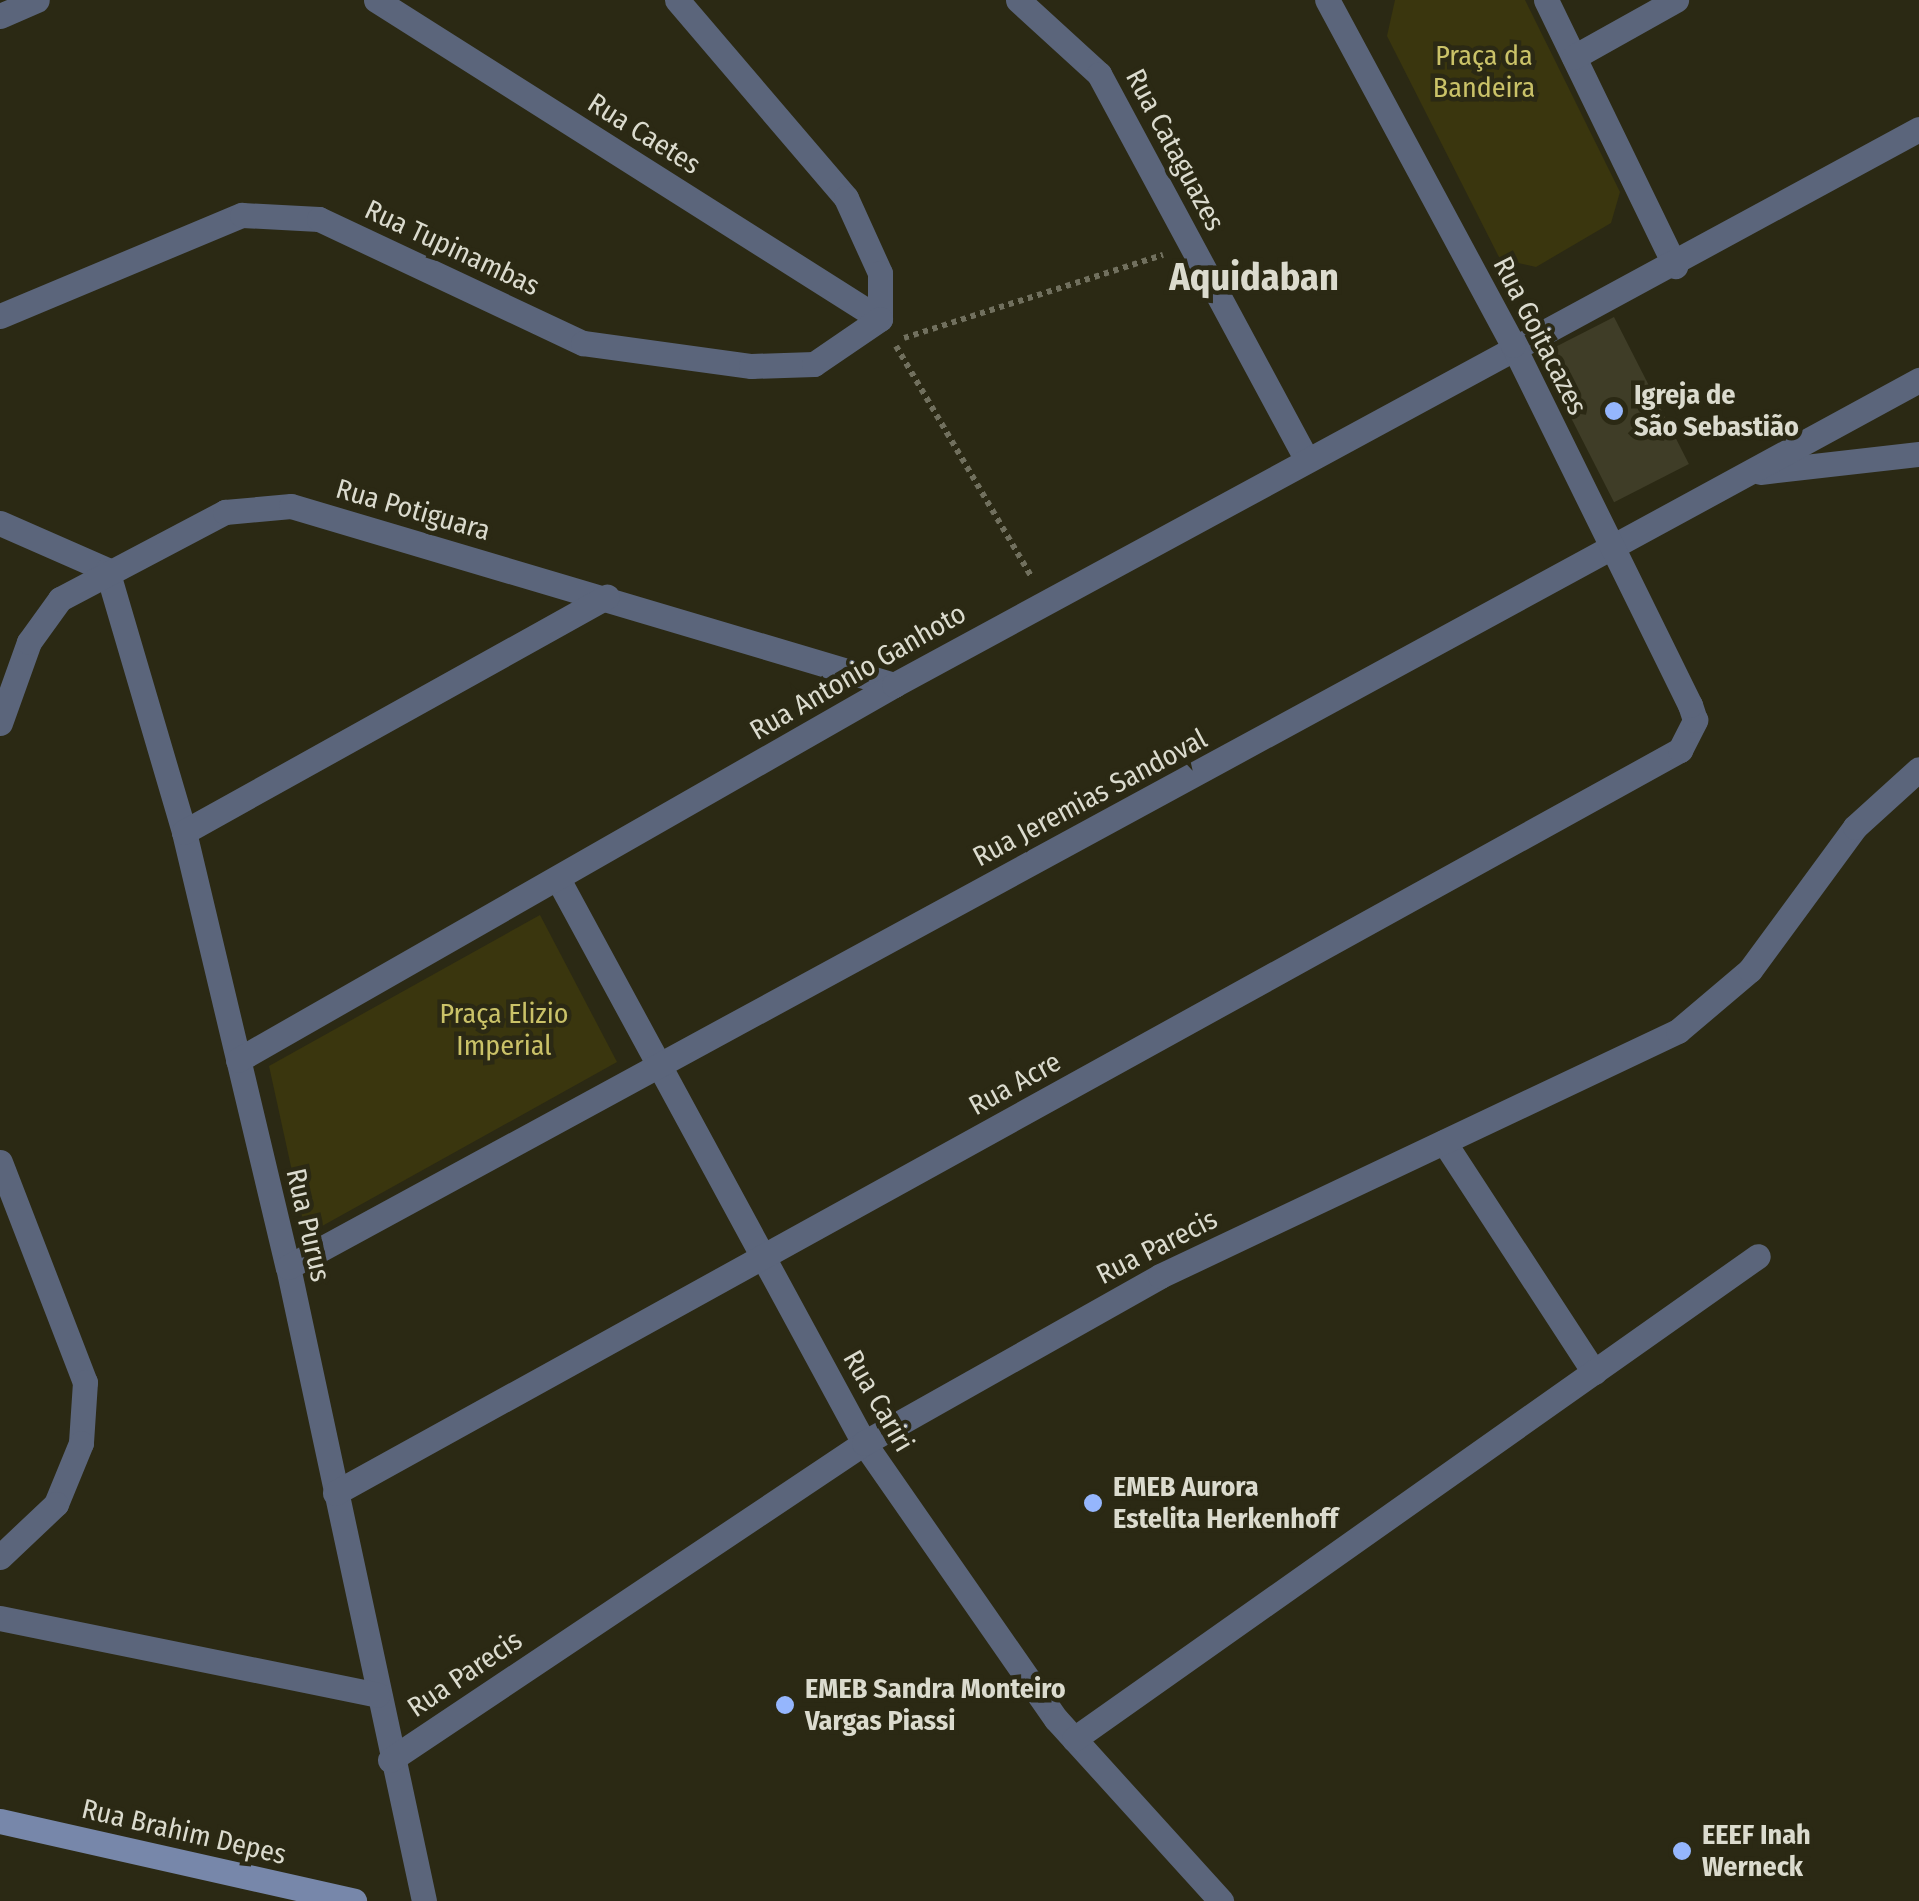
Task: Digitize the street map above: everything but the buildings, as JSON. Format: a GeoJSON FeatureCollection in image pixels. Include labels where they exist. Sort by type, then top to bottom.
{"type":"FeatureCollection","features":[{"type":"Feature","properties":{"kind":"main road","name":"Rua Brahim Depes"},"geometry":{"type":"LineString","coordinates":[[0,1821],[354,1901]]}},
{"type":"Feature","properties":{"kind":"street"},"geometry":{"type":"LineString","coordinates":[[0,16],[37,0]]}},
{"type":"Feature","properties":{"kind":"street","name":"Rua Caetes"},"geometry":{"type":"LineString","coordinates":[[376,0],[886,330]]}},
{"type":"Feature","properties":{"kind":"street"},"geometry":{"type":"LineString","coordinates":[[677,0],[846,198],[880,273],[886,330]]}},
{"type":"Feature","properties":{"kind":"street","name":"Rua Cataguazes"},"geometry":{"type":"LineString","coordinates":[[1018,0],[1099,74],[1306,458]]}},
{"type":"Feature","properties":{"kind":"street","name":"Rua Goitacazes"},"geometry":{"type":"LineString","coordinates":[[1327,0],[1513,346],[1690,705]]}},
{"type":"Feature","properties":{"kind":"street"},"geometry":{"type":"LineString","coordinates":[[1546,0],[1675,266]]}},
{"type":"Feature","properties":{"kind":"street"},"geometry":{"type":"LineString","coordinates":[[1574,57],[1676,0]]}},
{"type":"Feature","properties":{"kind":"street"},"geometry":{"type":"LineString","coordinates":[[1513,346],[1675,266],[1919,129]]}},
{"type":"Feature","properties":{"kind":"street","name":"Rua Tupinambas"},"geometry":{"type":"LineString","coordinates":[[0,316],[242,215],[319,219],[583,343],[750,366],[814,364],[886,330]]}},
{"type":"Feature","properties":{"kind":"street","name":"Rua Antonio Ganhoto"},"geometry":{"type":"LineString","coordinates":[[238,1060],[894,685],[1513,346]]}},
{"type":"Feature","properties":{"kind":"street","name":"Rua Jeremias Sandoval"},"geometry":{"type":"LineString","coordinates":[[288,1267],[1614,551],[1744,474],[1919,380]]}},
{"type":"Feature","properties":{"kind":"street"},"geometry":{"type":"LineString","coordinates":[[1744,474],[1919,454]]}},
{"type":"Feature","properties":{"kind":"street","name":"Rua Potiguara"},"geometry":{"type":"LineString","coordinates":[[0,723],[39,628],[60,599],[108,570],[225,512],[291,506],[894,685]]}},
{"type":"Feature","properties":{"kind":"street"},"geometry":{"type":"LineString","coordinates":[[0,523],[108,570]]}},
{"type":"Feature","properties":{"kind":"street","name":"Rua Purus"},"geometry":{"type":"LineString","coordinates":[[108,570],[184,832],[288,1267],[390,1760],[424,1901]]}},
{"type":"Feature","properties":{"kind":"street"},"geometry":{"type":"LineString","coordinates":[[184,832],[607,598]]}},
{"type":"Feature","properties":{"kind":"street","name":"Rua Acre"},"geometry":{"type":"LineString","coordinates":[[336,1493],[1680,750],[1694,720],[1690,705]]}},
{"type":"Feature","properties":{"kind":"street","name":"Rua Parecis"},"geometry":{"type":"LineString","coordinates":[[390,1760],[864,1444],[1160,1276],[1678,1032],[1750,970],[1856,827],[1919,770]]}},
{"type":"Feature","properties":{"kind":"street","name":"Rua Cariri"},"geometry":{"type":"LineString","coordinates":[[558,879],[864,1444],[1074,1739],[1221,1901]]}},
{"type":"Feature","properties":{"kind":"street"},"geometry":{"type":"LineString","coordinates":[[1444,1142],[1594,1372]]}},
{"type":"Feature","properties":{"kind":"street"},"geometry":{"type":"LineString","coordinates":[[0,1162],[85,1382],[81,1443],[56,1504],[0,1556]]}},
{"type":"Feature","properties":{"kind":"street"},"geometry":{"type":"LineString","coordinates":[[1074,1739],[1758,1256]]}},
{"type":"Feature","properties":{"kind":"street"},"geometry":{"type":"LineString","coordinates":[[0,1618],[378,1696]]}},
{"type":"Feature","properties":{"kind":"path"},"geometry":{"type":"LineString","coordinates":[[1046,601],[886,330],[1192,246]]}},
{"type":"Feature","properties":{"kind":"green space","name":"Praça da Bandeira"},"geometry":{"type":"Polygon","coordinates":[[[1395,0],[1525,0],[1620,192],[1611,223],[1536,267],[1500,259],[1387,36],[1395,0]]]}},
{"type":"Feature","properties":{"kind":"green space","name":"Praça Elizio Imperial"},"geometry":{"type":"Polygon","coordinates":[[[540,915],[617,1062],[306,1235],[269,1066],[540,915]]]}},
{"type":"Feature","properties":{"kind":"place","name":"Igreja de São Sebastião"},"geometry":{"type":"Point","coordinates":[1614,411]}},
{"type":"Feature","properties":{"kind":"place","name":"EMEB Aurora Estelita Herkenhoff"},"geometry":{"type":"Point","coordinates":[1093,1503]}},
{"type":"Feature","properties":{"kind":"place","name":"EMEB Sandra Monteiro Vargas Piassi"},"geometry":{"type":"Point","coordinates":[785,1705]}},
{"type":"Feature","properties":{"kind":"place","name":"EEEF Inah Werneck"},"geometry":{"type":"Point","coordinates":[1682,1851]}},
{"type":"Feature","properties":{"kind":"district","name":"Aquidaban"},"geometry":{"type":"Point","coordinates":[1254,278]}}]}
